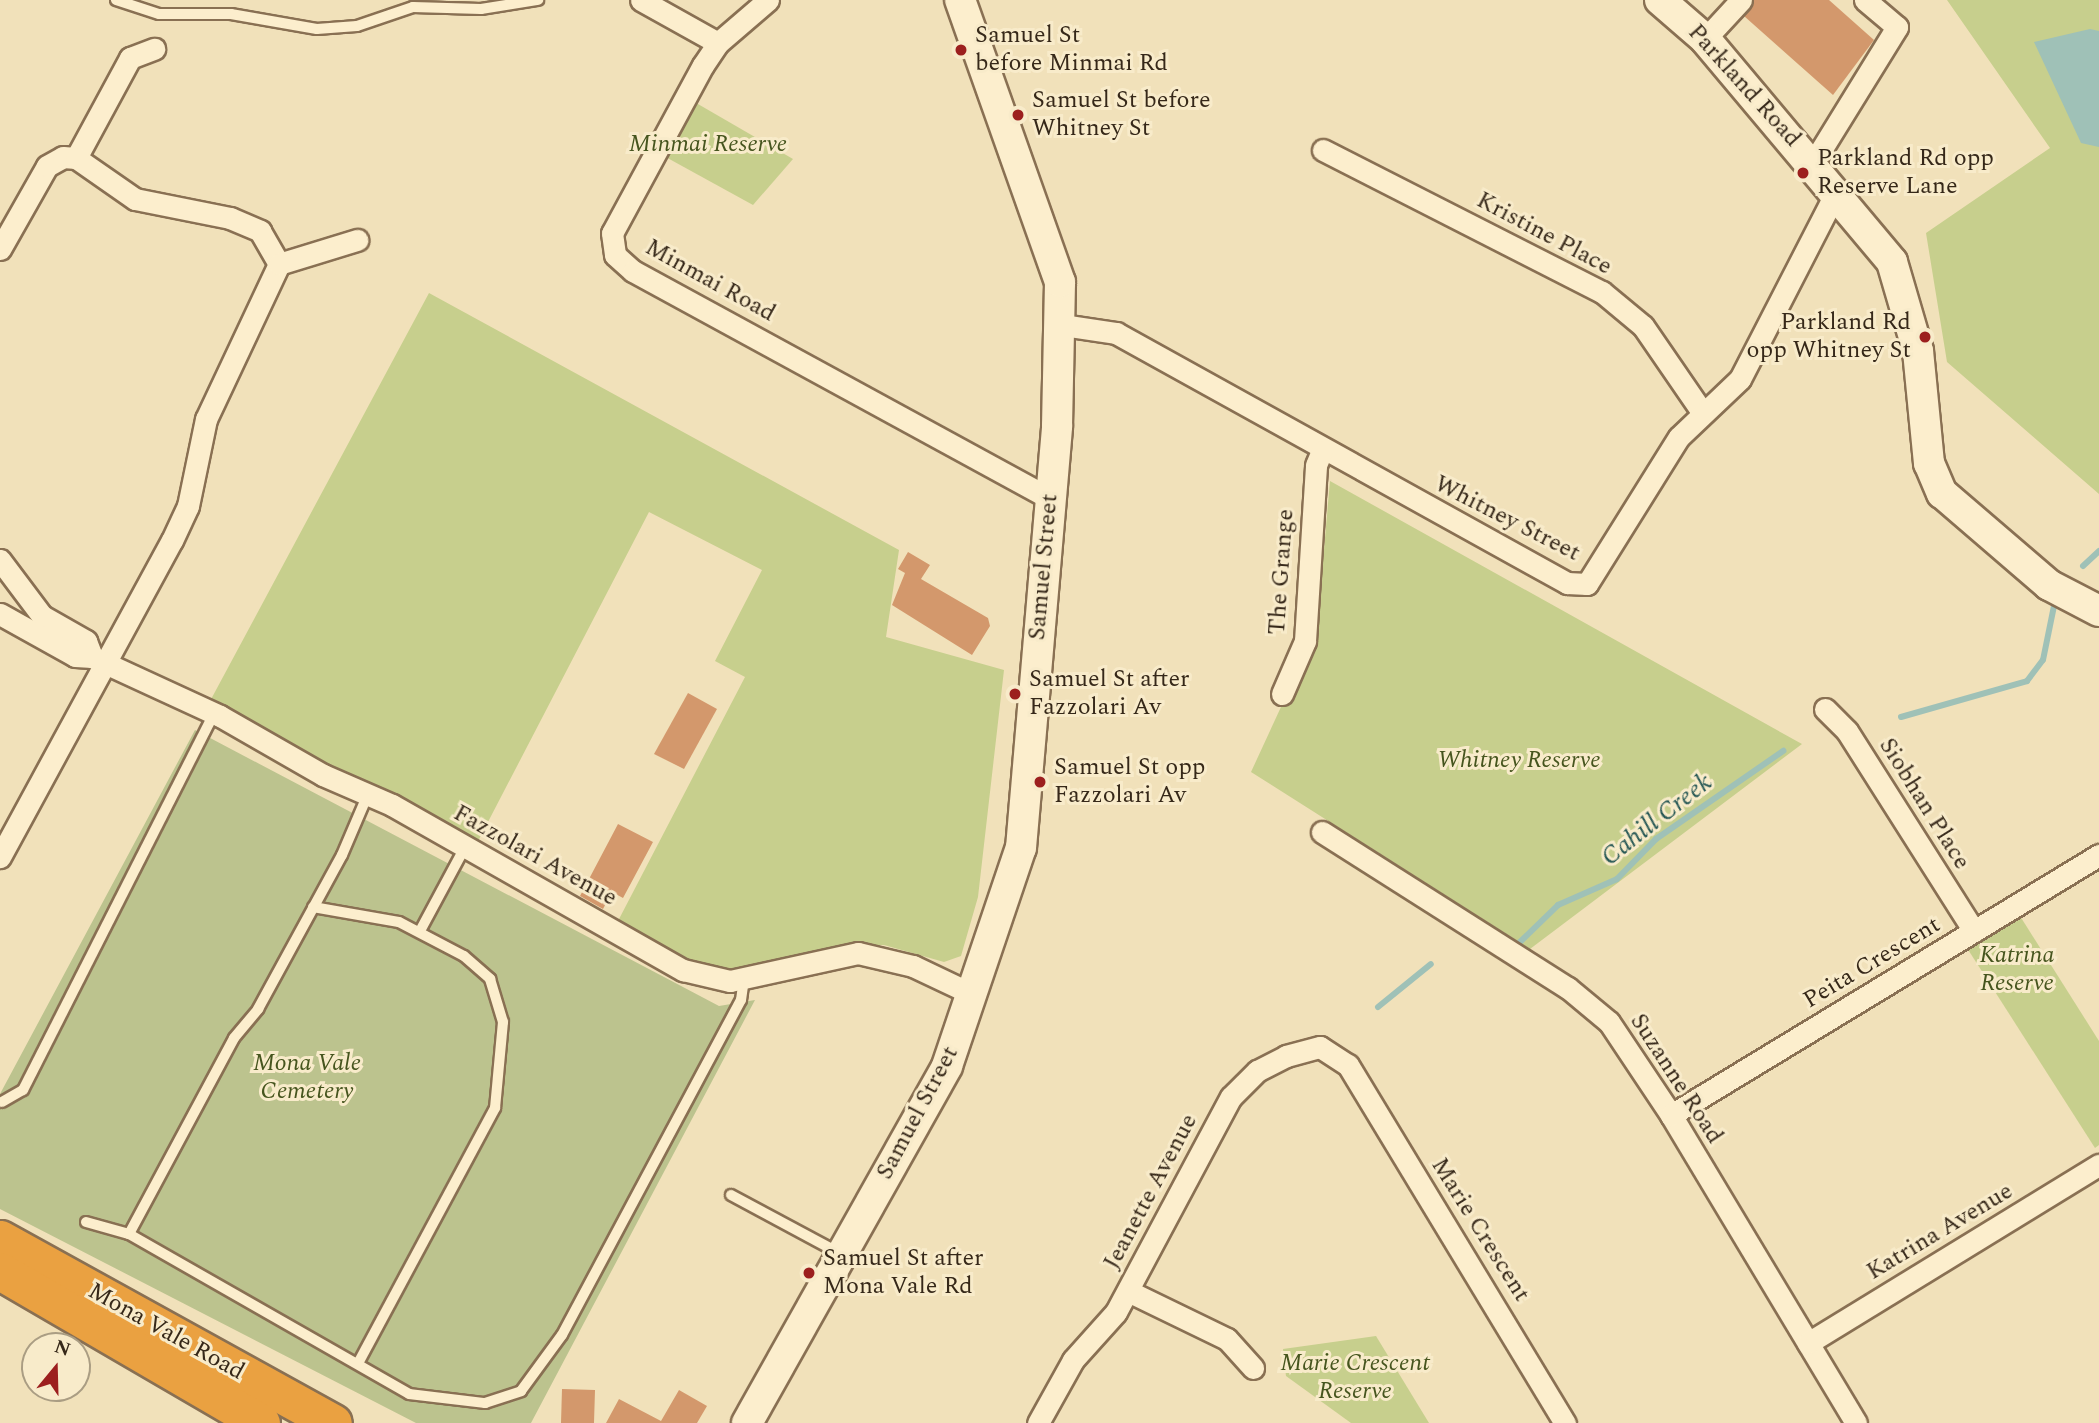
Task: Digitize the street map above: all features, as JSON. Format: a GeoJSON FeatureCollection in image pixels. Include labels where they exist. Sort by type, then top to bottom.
{"type":"FeatureCollection","features":[{"type":"Feature","properties":{"kind":"highway","name":"Mona Vale Road"},"geometry":{"type":"LineString","coordinates":[[0,1239],[333,1423]]}},
{"type":"Feature","properties":{"kind":"highway","name":"Mona Vale Road"},"geometry":{"type":"LineString","coordinates":[[0,1271],[261,1423]]}},
{"type":"Feature","properties":{"kind":"street"},"geometry":{"type":"LineString","coordinates":[[641,0],[718,43]]}},
{"type":"Feature","properties":{"kind":"street","name":"Minmai Road"},"geometry":{"type":"LineString","coordinates":[[768,0],[718,43],[612,233],[615,256],[633,271],[1049,498]]}},
{"type":"Feature","properties":{"kind":"street","name":"Samuel Street"},"geometry":{"type":"LineString","coordinates":[[747,1423],[947,1066],[1021,848],[1062,325],[1053,251],[960,0]]}},
{"type":"Feature","properties":{"kind":"street","name":"Parkland Road"},"geometry":{"type":"LineString","coordinates":[[1660,0],[1705,38],[1814,163],[1880,244],[1905,292],[1920,363],[1929,463],[1942,493],[2049,584],[2099,611]]}},
{"type":"Feature","properties":{"kind":"street"},"geometry":{"type":"LineString","coordinates":[[1705,38],[1741,0]]}},
{"type":"Feature","properties":{"kind":"street"},"geometry":{"type":"LineString","coordinates":[[1814,163],[1898,27],[1865,0]]}},
{"type":"Feature","properties":{"kind":"street"},"geometry":{"type":"LineString","coordinates":[[76,158],[130,58],[154,49]]}},
{"type":"Feature","properties":{"kind":"street","name":"Kristine Place"},"geometry":{"type":"LineString","coordinates":[[1323,150],[1602,292],[1643,326],[1702,412]]}},
{"type":"Feature","properties":{"kind":"street"},"geometry":{"type":"LineString","coordinates":[[0,249],[47,166],[63,157],[76,158],[135,199],[230,218],[260,231],[279,264]]}},
{"type":"Feature","properties":{"kind":"street","name":"Whitney Street"},"geometry":{"type":"LineString","coordinates":[[1062,325],[1116,333],[1322,451],[1567,583],[1587,584],[1679,437],[1702,412],[1740,379],[1836,192]]}},
{"type":"Feature","properties":{"kind":"street"},"geometry":{"type":"LineString","coordinates":[[0,858],[98,660],[188,506],[206,419],[279,264],[357,240]]}},
{"type":"Feature","properties":{"kind":"street","name":"The Grange"},"geometry":{"type":"LineString","coordinates":[[1282,694],[1305,641],[1316,465],[1322,451]]}},
{"type":"Feature","properties":{"kind":"street","name":"Fazzolari Avenue"},"geometry":{"type":"LineString","coordinates":[[0,560],[42,617],[86,641],[98,660]]}},
{"type":"Feature","properties":{"kind":"street","name":"Fazzolari Avenue"},"geometry":{"type":"LineString","coordinates":[[0,614],[75,656],[98,660],[214,714],[368,794],[683,970],[744,979],[858,953],[913,966],[972,994]]}},
{"type":"Feature","properties":{"kind":"street","name":"Siobhan Place"},"geometry":{"type":"LineString","coordinates":[[1825,709],[1847,731],[1974,931]]}},
{"type":"Feature","properties":{"kind":"street","name":"Suzanne Road"},"geometry":{"type":"LineString","coordinates":[[1322,832],[1568,988],[1609,1022],[1671,1115],[1856,1423]]}},
{"type":"Feature","properties":{"kind":"street","name":"Peita Crescent"},"geometry":{"type":"LineString","coordinates":[[1671,1115],[2099,855]]}},
{"type":"Feature","properties":{"kind":"street","name":"Jeanette Avenue"},"geometry":{"type":"LineString","coordinates":[[1038,1423],[1073,1360],[1116,1312],[1231,1097],[1257,1072],[1286,1055],[1320,1047],[1348,1065]]}},
{"type":"Feature","properties":{"kind":"street","name":"Marie Crescent"},"geometry":{"type":"LineString","coordinates":[[1348,1065],[1565,1423]]}},
{"type":"Feature","properties":{"kind":"street","name":"Katrina Avenue"},"geometry":{"type":"LineString","coordinates":[[1808,1343],[2099,1165]]}},
{"type":"Feature","properties":{"kind":"street"},"geometry":{"type":"LineString","coordinates":[[1128,1291],[1227,1339],[1253,1368]]}},
{"type":"Feature","properties":{"kind":"lane"},"geometry":{"type":"LineString","coordinates":[[116,0],[159,14],[202,6],[317,29],[357,26],[413,7],[481,9],[538,0]]}},
{"type":"Feature","properties":{"kind":"lane"},"geometry":{"type":"LineString","coordinates":[[2,1102],[23,1090],[214,714]]}},
{"type":"Feature","properties":{"kind":"lane"},"geometry":{"type":"LineString","coordinates":[[129,1234],[234,1038],[258,1009],[313,907],[368,794]]}},
{"type":"Feature","properties":{"kind":"lane"},"geometry":{"type":"LineString","coordinates":[[420,931],[465,847]]}},
{"type":"Feature","properties":{"kind":"lane"},"geometry":{"type":"LineString","coordinates":[[313,907],[420,931],[464,956],[490,979],[503,1022],[501,1082],[483,1134],[358,1364]]}},
{"type":"Feature","properties":{"kind":"lane"},"geometry":{"type":"LineString","coordinates":[[86,1222],[129,1234],[409,1394],[437,1401],[485,1403],[521,1391],[569,1323],[741,1000],[744,979]]}},
{"type":"Feature","properties":{"kind":"lane"},"geometry":{"type":"LineString","coordinates":[[731,1195],[842,1254]]}},
{"type":"Feature","properties":{"kind":"green space"},"geometry":{"type":"Polygon","coordinates":[[[1947,0],[2099,0],[2099,494],[1947,362],[1926,233],[2050,148],[1947,0]]]}},
{"type":"Feature","properties":{"kind":"green space","name":"Minmai Reserve"},"geometry":{"type":"Polygon","coordinates":[[[691,100],[793,159],[753,205],[662,155],[691,100]]]}},
{"type":"Feature","properties":{"kind":"green space"},"geometry":{"type":"Polygon","coordinates":[[[429,293],[899,550],[886,637],[1004,670],[978,897],[961,956],[944,962],[884,945],[843,945],[732,973],[685,960],[618,921],[745,677],[715,661],[762,570],[649,512],[475,847],[209,703],[429,293]]]}},
{"type":"Feature","properties":{"kind":"green space","name":"Whitney Reserve"},"geometry":{"type":"Polygon","coordinates":[[[1330,481],[1802,744],[1530,949],[1251,772],[1317,629],[1330,481]]]}},
{"type":"Feature","properties":{"kind":"green space","name":"Mona Vale Cemetery"},"geometry":{"type":"Polygon","coordinates":[[[195,730],[719,1006],[755,1000],[531,1423],[416,1423],[0,1209],[0,1094],[195,730]]]}},
{"type":"Feature","properties":{"kind":"green space","name":"Katrina Reserve"},"geometry":{"type":"Polygon","coordinates":[[[2020,916],[2099,1041],[2099,1145],[2095,1148],[1967,948],[2020,916]]]}},
{"type":"Feature","properties":{"kind":"green space","name":"Marie Crescent Reserve"},"geometry":{"type":"Polygon","coordinates":[[[1376,1336],[1429,1423],[1351,1423],[1286,1376],[1283,1349],[1376,1336]]]}},
{"type":"Feature","properties":{"kind":"water"},"geometry":{"type":"Polygon","coordinates":[[[2090,29],[2099,31],[2099,147],[2081,143],[2034,42],[2090,29]]]}},
{"type":"Feature","properties":{"kind":"building"},"geometry":{"type":"Polygon","coordinates":[[[1754,0],[1829,0],[1874,40],[1833,95],[1744,16],[1754,0]]]}},
{"type":"Feature","properties":{"kind":"building"},"geometry":{"type":"Polygon","coordinates":[[[908,552],[930,565],[921,579],[988,618],[990,626],[972,655],[892,605],[905,573],[898,569],[908,552]]]}},
{"type":"Feature","properties":{"kind":"building"},"geometry":{"type":"Polygon","coordinates":[[[688,693],[717,709],[684,769],[654,754],[688,693]]]}},
{"type":"Feature","properties":{"kind":"building"},"geometry":{"type":"Polygon","coordinates":[[[618,824],[653,842],[623,898],[612,892],[603,909],[580,896],[618,824]]]}},
{"type":"Feature","properties":{"kind":"building"},"geometry":{"type":"Polygon","coordinates":[[[562,1389],[595,1390],[594,1423],[561,1423],[562,1389]]]}},
{"type":"Feature","properties":{"kind":"building"},"geometry":{"type":"Polygon","coordinates":[[[679,1390],[707,1406],[697,1423],[606,1423],[619,1399],[661,1421],[679,1390]]]}},
{"type":"Feature","properties":{"kind":"waterway","name":"Cahill Creek"},"geometry":{"type":"LineString","coordinates":[[2083,566],[2099,551]]}},
{"type":"Feature","properties":{"kind":"waterway","name":"Cahill Creek"},"geometry":{"type":"LineString","coordinates":[[1901,717],[2027,681],[2043,660],[2054,606]]}},
{"type":"Feature","properties":{"kind":"waterway","name":"Cahill Creek"},"geometry":{"type":"LineString","coordinates":[[1520,942],[1558,905],[1617,879],[1656,839],[1783,751]]}},
{"type":"Feature","properties":{"kind":"waterway","name":"Cahill Creek"},"geometry":{"type":"LineString","coordinates":[[1378,1007],[1431,964]]}},
{"type":"Feature","properties":{"kind":"place","name":"Samuel St before Minmai Rd"},"geometry":{"type":"Point","coordinates":[961,50]}},
{"type":"Feature","properties":{"kind":"place","name":"Samuel St before Whitney St"},"geometry":{"type":"Point","coordinates":[1018,115]}},
{"type":"Feature","properties":{"kind":"place","name":"Parkland Rd opp Reserve Lane"},"geometry":{"type":"Point","coordinates":[1803,173]}},
{"type":"Feature","properties":{"kind":"place","name":"Parkland Rd opp Whitney St"},"geometry":{"type":"Point","coordinates":[1925,337]}},
{"type":"Feature","properties":{"kind":"place","name":"Samuel St after Fazzolari Av"},"geometry":{"type":"Point","coordinates":[1015,694]}},
{"type":"Feature","properties":{"kind":"place","name":"Samuel St opp Fazzolari Av"},"geometry":{"type":"Point","coordinates":[1040,782]}},
{"type":"Feature","properties":{"kind":"place","name":"Samuel St after Mona Vale Rd"},"geometry":{"type":"Point","coordinates":[809,1273]}}]}
